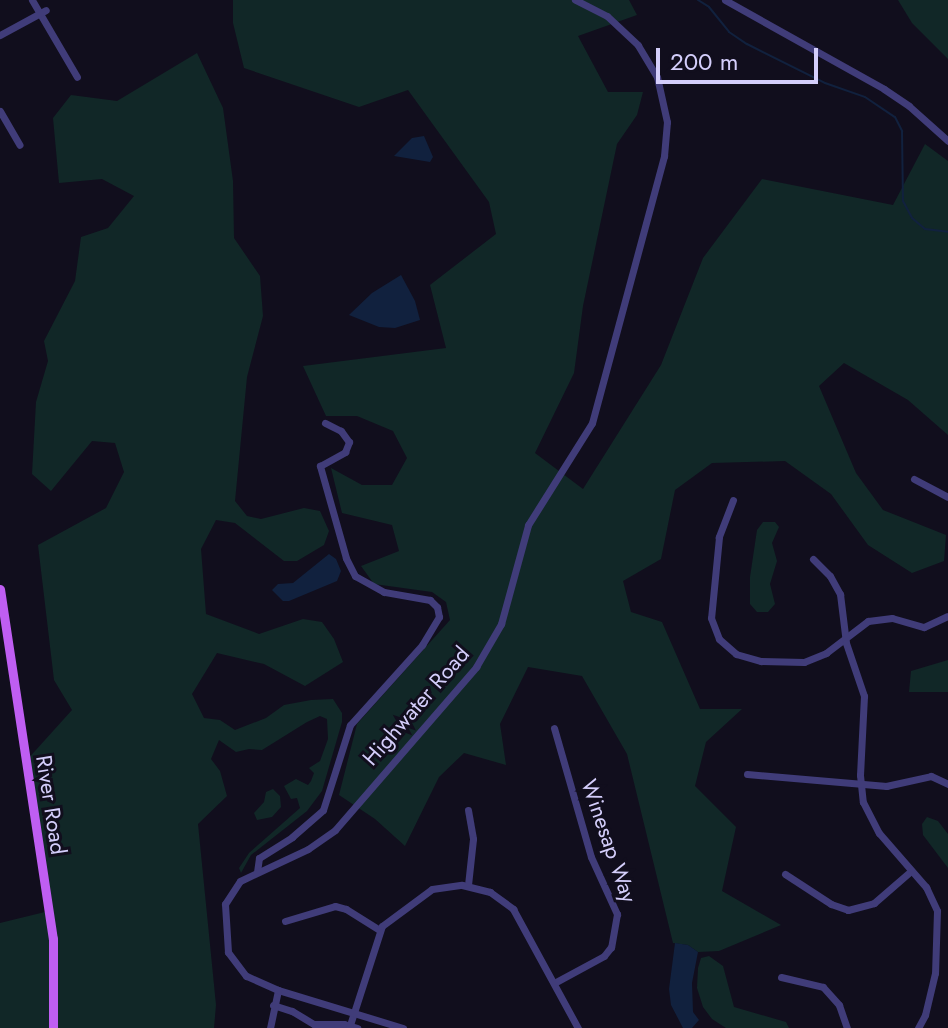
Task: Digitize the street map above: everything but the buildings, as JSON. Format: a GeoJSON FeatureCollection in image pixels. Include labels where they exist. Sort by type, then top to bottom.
{"type":"FeatureCollection","features":[{"type":"Feature","properties":{"kind":"main road","name":"River Road"},"geometry":{"type":"LineString","coordinates":[[0,589],[53,939],[53,1028]]}},
{"type":"Feature","properties":{"kind":"street"},"geometry":{"type":"LineString","coordinates":[[32,0],[43,11],[77,77]]}},
{"type":"Feature","properties":{"kind":"street","name":"Highwater Road"},"geometry":{"type":"LineString","coordinates":[[403,1028],[278,990],[246,976],[234,964],[226,944],[224,916],[227,898],[240,881],[308,849],[335,830],[476,667],[501,624],[517,553],[528,525],[592,423],[664,156],[667,122],[657,77],[638,45],[607,16],[575,0]]}},
{"type":"Feature","properties":{"kind":"street"},"geometry":{"type":"LineString","coordinates":[[725,0],[884,89],[917,112],[948,141]]}},
{"type":"Feature","properties":{"kind":"street"},"geometry":{"type":"LineString","coordinates":[[0,35],[43,11]]}},
{"type":"Feature","properties":{"kind":"street"},"geometry":{"type":"LineString","coordinates":[[0,111],[20,145]]}},
{"type":"Feature","properties":{"kind":"street"},"geometry":{"type":"LineString","coordinates":[[257,872],[259,858],[292,837],[323,810],[350,725],[422,645],[439,617],[437,607],[430,600],[384,592],[355,576],[346,558],[320,466],[345,452],[349,442],[341,431],[325,423]]}},
{"type":"Feature","properties":{"kind":"street"},"geometry":{"type":"LineString","coordinates":[[914,479],[948,497]]}},
{"type":"Feature","properties":{"kind":"street"},"geometry":{"type":"LineString","coordinates":[[733,500],[722,522],[711,618],[719,639],[747,659],[791,663],[814,659],[878,618],[892,618],[924,627],[948,616]]}},
{"type":"Feature","properties":{"kind":"street"},"geometry":{"type":"LineString","coordinates":[[813,559],[830,576],[840,594],[846,638],[864,696],[860,784],[863,802],[879,833],[935,902],[938,930],[934,981],[918,1028]]}},
{"type":"Feature","properties":{"kind":"street","name":"Winesap Way"},"geometry":{"type":"LineString","coordinates":[[554,728],[591,857],[617,914],[611,947],[604,956],[554,983]]}},
{"type":"Feature","properties":{"kind":"street"},"geometry":{"type":"LineString","coordinates":[[747,774],[895,785],[922,776],[948,784]]}},
{"type":"Feature","properties":{"kind":"street"},"geometry":{"type":"LineString","coordinates":[[468,810],[473,839],[468,885]]}},
{"type":"Feature","properties":{"kind":"street"},"geometry":{"type":"LineString","coordinates":[[785,874],[831,904],[855,910],[874,903],[911,871]]}},
{"type":"Feature","properties":{"kind":"street"},"geometry":{"type":"LineString","coordinates":[[273,1005],[314,1024],[352,1027],[353,1013],[380,930],[432,889],[468,885],[490,892],[513,909],[578,1028]]}},
{"type":"Feature","properties":{"kind":"street"},"geometry":{"type":"LineString","coordinates":[[285,921],[335,906],[346,909],[380,930]]}},
{"type":"Feature","properties":{"kind":"street"},"geometry":{"type":"LineString","coordinates":[[938,930],[948,931]]}},
{"type":"Feature","properties":{"kind":"street"},"geometry":{"type":"LineString","coordinates":[[781,977],[823,987],[839,1005],[847,1028]]}},
{"type":"Feature","properties":{"kind":"street"},"geometry":{"type":"LineString","coordinates":[[270,1028],[278,990]]}},
{"type":"Feature","properties":{"kind":"green space"},"geometry":{"type":"Polygon","coordinates":[[[233,0],[629,0],[637,15],[578,36],[608,92],[643,92],[637,115],[617,144],[583,306],[574,373],[535,453],[583,489],[661,365],[703,258],[762,179],[893,205],[925,144],[948,161],[948,435],[908,400],[844,363],[819,386],[856,473],[883,510],[946,535],[944,561],[912,573],[868,545],[831,494],[785,461],[712,463],[675,490],[661,559],[623,581],[631,612],[662,622],[700,709],[742,709],[706,742],[695,786],[736,827],[722,891],[781,925],[719,951],[698,952],[688,945],[673,943],[627,754],[582,676],[528,667],[500,724],[506,765],[464,753],[439,777],[405,846],[375,819],[339,795],[357,724],[450,620],[446,602],[432,592],[374,584],[361,566],[399,551],[392,525],[342,513],[331,468],[362,485],[392,485],[407,458],[393,431],[357,416],[326,416],[303,366],[446,348],[430,285],[496,234],[489,202],[408,90],[359,107],[244,68],[233,23],[233,0]]]}},
{"type":"Feature","properties":{"kind":"green space"},"geometry":{"type":"Polygon","coordinates":[[[898,0],[948,0],[948,59],[912,23],[898,0]]]}},
{"type":"Feature","properties":{"kind":"green space"},"geometry":{"type":"Polygon","coordinates":[[[197,53],[223,108],[233,181],[234,238],[260,276],[263,316],[247,377],[235,501],[247,516],[261,519],[304,508],[320,511],[329,531],[324,545],[297,561],[284,561],[235,523],[216,520],[201,549],[206,614],[259,634],[303,619],[322,622],[334,639],[343,662],[305,686],[264,664],[217,653],[192,694],[204,718],[220,720],[235,730],[266,718],[284,705],[311,700],[333,699],[342,713],[342,722],[322,791],[307,811],[251,855],[241,873],[239,868],[249,853],[300,808],[297,798],[291,799],[284,786],[296,779],[308,785],[311,781],[314,773],[309,768],[320,761],[328,739],[327,719],[320,716],[307,722],[262,750],[236,752],[219,740],[211,759],[220,771],[227,796],[198,824],[216,1005],[214,1028],[0,1028],[0,923],[49,911],[26,761],[72,710],[54,680],[38,545],[106,508],[124,472],[115,443],[92,441],[51,491],[32,474],[36,402],[48,361],[44,341],[75,281],[81,237],[108,228],[134,196],[102,179],[59,183],[53,118],[71,95],[117,101],[197,53]]]}},
{"type":"Feature","properties":{"kind":"green space"},"geometry":{"type":"Polygon","coordinates":[[[763,522],[775,522],[779,527],[772,543],[777,561],[770,584],[775,604],[768,612],[757,612],[750,604],[750,577],[757,530],[763,522]]]}},
{"type":"Feature","properties":{"kind":"green space"},"geometry":{"type":"Polygon","coordinates":[[[948,660],[948,692],[909,692],[911,671],[948,660]]]}},
{"type":"Feature","properties":{"kind":"green space"},"geometry":{"type":"Polygon","coordinates":[[[273,789],[280,796],[281,807],[272,817],[257,820],[254,813],[264,802],[266,792],[273,789]]]}},
{"type":"Feature","properties":{"kind":"green space"},"geometry":{"type":"Polygon","coordinates":[[[927,817],[938,821],[948,834],[948,868],[923,835],[922,824],[927,817]]]}},
{"type":"Feature","properties":{"kind":"green space"},"geometry":{"type":"Polygon","coordinates":[[[709,956],[723,966],[734,1007],[786,1022],[789,1028],[726,1028],[712,1019],[703,1007],[697,988],[701,958],[709,956]]]}},
{"type":"Feature","properties":{"kind":"water"},"geometry":{"type":"Polygon","coordinates":[[[424,136],[433,157],[430,162],[394,156],[412,138],[424,136]]]}},
{"type":"Feature","properties":{"kind":"water"},"geometry":{"type":"Polygon","coordinates":[[[401,275],[415,301],[420,320],[395,328],[379,327],[349,315],[372,293],[401,275]]]}},
{"type":"Feature","properties":{"kind":"water"},"geometry":{"type":"Polygon","coordinates":[[[329,554],[336,559],[341,571],[337,581],[289,601],[283,601],[272,590],[278,584],[293,583],[329,554]]]}},
{"type":"Feature","properties":{"kind":"water"},"geometry":{"type":"Polygon","coordinates":[[[675,943],[688,945],[698,952],[692,983],[693,1012],[699,1020],[692,1028],[683,1028],[671,1005],[669,989],[675,943]]]}},
{"type":"Feature","properties":{"kind":"waterway"},"geometry":{"type":"LineString","coordinates":[[698,0],[709,7],[729,32],[747,44],[825,83],[865,97],[895,117],[902,131],[903,201],[912,218],[925,229],[948,232]]}}]}
